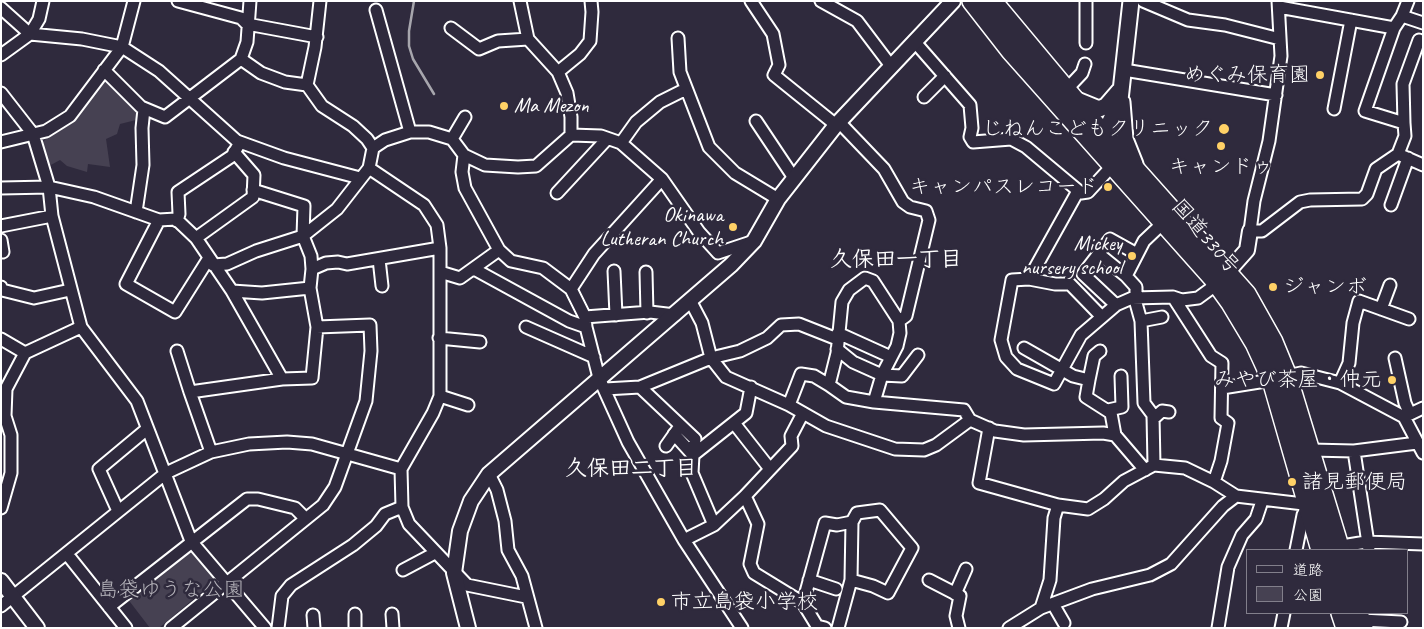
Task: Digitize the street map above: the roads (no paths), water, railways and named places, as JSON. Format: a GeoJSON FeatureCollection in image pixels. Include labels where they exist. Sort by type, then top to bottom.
{"type":"FeatureCollection","features":[{"type":"Feature","properties":{"kind":"highway","name":"国道330号"},"geometry":{"type":"LineString","coordinates":[[972,1],[1011,51],[1096,137],[1137,170],[1223,278]]}},
{"type":"Feature","properties":{"kind":"highway","name":"国道330号"},"geometry":{"type":"LineString","coordinates":[[992,1],[1070,94],[1112,166],[1163,223],[1223,278],[1246,294],[1273,342],[1279,378],[1317,504],[1334,549]]}},
{"type":"Feature","properties":{"kind":"highway","name":"国道330号"},"geometry":{"type":"LineString","coordinates":[[1279,378],[1311,450],[1317,504]]}},
{"type":"Feature","properties":{"kind":"highway"},"geometry":{"type":"LineString","coordinates":[[1343,614],[1357,622]]}},
{"type":"Feature","properties":{"kind":"main road"},"geometry":{"type":"LineString","coordinates":[[1131,1],[1123,78],[1124,132],[1137,170]]}},
{"type":"Feature","properties":{"kind":"main road"},"geometry":{"type":"LineString","coordinates":[[1096,137],[1115,112],[1123,78]]}},
{"type":"Feature","properties":{"kind":"main road"},"geometry":{"type":"LineString","coordinates":[[1070,94],[1099,109],[1115,98],[1123,78]]}},
{"type":"Feature","properties":{"kind":"street"},"geometry":{"type":"LineString","coordinates":[[1,55],[30,34],[39,19],[42,1]]}},
{"type":"Feature","properties":{"kind":"street"},"geometry":{"type":"LineString","coordinates":[[1,142],[46,131],[70,116],[122,47],[134,1]]}},
{"type":"Feature","properties":{"kind":"street"},"geometry":{"type":"LineString","coordinates":[[178,1],[241,18],[247,24],[317,37]]}},
{"type":"Feature","properties":{"kind":"street"},"geometry":{"type":"LineString","coordinates":[[104,70],[144,109],[165,117],[241,59],[246,42],[250,1]]}},
{"type":"Feature","properties":{"kind":"street"},"geometry":{"type":"LineString","coordinates":[[307,85],[317,37],[320,1]]}},
{"type":"Feature","properties":{"kind":"street"},"geometry":{"type":"LineString","coordinates":[[520,1],[528,39],[558,72],[570,109],[571,136]]}},
{"type":"Feature","properties":{"kind":"street"},"geometry":{"type":"LineString","coordinates":[[558,72],[580,54],[590,41],[591,1]]}},
{"type":"Feature","properties":{"kind":"street"},"geometry":{"type":"LineString","coordinates":[[751,1],[773,34],[779,65],[774,75],[837,124],[884,169],[903,202],[910,207],[926,211],[929,220],[906,316],[899,321]]}},
{"type":"Feature","properties":{"kind":"street"},"geometry":{"type":"LineString","coordinates":[[821,1],[856,21],[891,66]]}},
{"type":"Feature","properties":{"kind":"street"},"geometry":{"type":"LineString","coordinates":[[468,628],[454,573],[460,531],[471,501],[489,474],[602,384],[754,242],[778,199],[837,124],[953,1]]}},
{"type":"Feature","properties":{"kind":"street"},"geometry":{"type":"LineString","coordinates":[[1086,1],[1086,43]]}},
{"type":"Feature","properties":{"kind":"street"},"geometry":{"type":"LineString","coordinates":[[1143,1],[1188,20],[1225,24],[1280,38]]}},
{"type":"Feature","properties":{"kind":"street"},"geometry":{"type":"LineString","coordinates":[[1404,123],[1365,111],[1394,28],[1402,16],[1408,1]]}},
{"type":"Feature","properties":{"kind":"street"},"geometry":{"type":"LineString","coordinates":[[1102,316],[1070,284],[1055,284],[1028,279],[1012,280],[1001,340],[1006,358],[1017,369],[1054,384],[1081,335],[1116,305],[1132,298],[1173,297],[1182,300],[1198,298],[1223,278],[1247,250],[1254,201],[1269,141],[1276,95],[1281,56],[1279,4],[1394,28]]}},
{"type":"Feature","properties":{"kind":"street"},"geometry":{"type":"LineString","coordinates":[[1,8],[30,34],[82,39],[122,47],[159,71],[237,147],[254,175],[253,197],[196,238]]}},
{"type":"Feature","properties":{"kind":"street"},"geometry":{"type":"LineString","coordinates":[[376,10],[410,132]]}},
{"type":"Feature","properties":{"kind":"street"},"geometry":{"type":"LineString","coordinates":[[1402,16],[1423,23]]}},
{"type":"Feature","properties":{"kind":"street"},"geometry":{"type":"LineString","coordinates":[[1334,109],[1351,20]]}},
{"type":"Feature","properties":{"kind":"street"},"geometry":{"type":"LineString","coordinates":[[451,28],[479,49],[498,41],[528,39]]}},
{"type":"Feature","properties":{"kind":"street"},"geometry":{"type":"LineString","coordinates":[[678,38],[680,72],[709,147],[735,173],[778,199]]}},
{"type":"Feature","properties":{"kind":"street"},"geometry":{"type":"LineString","coordinates":[[1391,206],[1403,156],[1405,136],[1403,84],[1419,40]]}},
{"type":"Feature","properties":{"kind":"street"},"geometry":{"type":"LineString","coordinates":[[914,41],[970,105],[972,128],[970,137],[973,142],[1011,139],[1026,147],[1081,193],[1088,192],[1112,166]]}},
{"type":"Feature","properties":{"kind":"street"},"geometry":{"type":"LineString","coordinates":[[211,261],[227,264],[256,251],[303,236],[337,209],[369,168],[373,148],[367,138],[354,126],[322,106],[307,85],[284,82],[261,73],[241,59]]}},
{"type":"Feature","properties":{"kind":"street"},"geometry":{"type":"LineString","coordinates":[[1070,94],[1085,64]]}},
{"type":"Feature","properties":{"kind":"street"},"geometry":{"type":"LineString","coordinates":[[924,96],[945,76]]}},
{"type":"Feature","properties":{"kind":"street"},"geometry":{"type":"LineString","coordinates":[[1123,78],[1276,95]]}},
{"type":"Feature","properties":{"kind":"street"},"geometry":{"type":"LineString","coordinates":[[621,143],[636,122],[660,102],[686,89]]}},
{"type":"Feature","properties":{"kind":"street"},"geometry":{"type":"LineString","coordinates":[[1,93],[33,134],[49,188],[52,216],[81,327],[137,401],[191,541],[265,628]]}},
{"type":"Feature","properties":{"kind":"street"},"geometry":{"type":"LineString","coordinates":[[136,212],[143,165],[142,128],[144,109]]}},
{"type":"Feature","properties":{"kind":"street"},"geometry":{"type":"LineString","coordinates":[[452,139],[465,117]]}},
{"type":"Feature","properties":{"kind":"street"},"geometry":{"type":"LineString","coordinates":[[756,121],[794,178]]}},
{"type":"Feature","properties":{"kind":"street"},"geometry":{"type":"LineString","coordinates":[[373,148],[385,140],[410,132],[429,132],[452,139],[464,155],[485,165],[518,167],[536,166],[571,136],[601,136],[621,143],[662,178],[699,232],[718,253],[754,242]]}},
{"type":"Feature","properties":{"kind":"street"},"geometry":{"type":"LineString","coordinates":[[557,193],[607,138]]}},
{"type":"Feature","properties":{"kind":"street"},"geometry":{"type":"LineString","coordinates":[[237,147],[360,178]]}},
{"type":"Feature","properties":{"kind":"street"},"geometry":{"type":"LineString","coordinates":[[178,221],[178,192],[232,156],[237,147]]}},
{"type":"Feature","properties":{"kind":"street"},"geometry":{"type":"LineString","coordinates":[[464,155],[462,172],[465,188],[499,250],[511,261],[543,268],[572,289],[586,322],[602,384],[628,442],[684,540],[742,628]]}},
{"type":"Feature","properties":{"kind":"street"},"geometry":{"type":"LineString","coordinates":[[1250,232],[1266,229],[1300,202],[1310,200],[1362,199],[1367,194],[1376,169],[1403,156],[1423,165]]}},
{"type":"Feature","properties":{"kind":"street"},"geometry":{"type":"LineString","coordinates":[[369,168],[424,205],[436,225],[440,248],[440,396],[433,413],[401,469],[402,507],[409,524],[434,553],[467,585],[526,597]]}},
{"type":"Feature","properties":{"kind":"street"},"geometry":{"type":"LineString","coordinates":[[572,289],[594,254],[662,178]]}},
{"type":"Feature","properties":{"kind":"street"},"geometry":{"type":"LineString","coordinates":[[1,188],[49,188],[94,197],[160,220],[178,221],[196,238],[232,290],[282,379]]}},
{"type":"Feature","properties":{"kind":"street"},"geometry":{"type":"LineString","coordinates":[[190,392],[282,379],[312,378],[317,327],[310,288],[311,256],[303,236],[304,206],[253,190]]}},
{"type":"Feature","properties":{"kind":"street"},"geometry":{"type":"LineString","coordinates":[[1028,279],[1078,191]]}},
{"type":"Feature","properties":{"kind":"street"},"geometry":{"type":"LineString","coordinates":[[1,226],[52,216]]}},
{"type":"Feature","properties":{"kind":"street"},"geometry":{"type":"LineString","coordinates":[[160,220],[126,284],[175,312],[211,261]]}},
{"type":"Feature","properties":{"kind":"street"},"geometry":{"type":"LineString","coordinates":[[1126,276],[1144,242],[1163,223]]}},
{"type":"Feature","properties":{"kind":"street"},"geometry":{"type":"LineString","coordinates":[[1116,305],[1083,274],[1100,256],[1110,239],[1138,254]]}},
{"type":"Feature","properties":{"kind":"street"},"geometry":{"type":"LineString","coordinates":[[1,240],[3,252],[1,252]]}},
{"type":"Feature","properties":{"kind":"street"},"geometry":{"type":"LineString","coordinates":[[312,269],[326,263],[338,262],[347,264],[440,248]]}},
{"type":"Feature","properties":{"kind":"street"},"geometry":{"type":"LineString","coordinates":[[440,272],[460,278],[499,250]]}},
{"type":"Feature","properties":{"kind":"street"},"geometry":{"type":"LineString","coordinates":[[1100,256],[1126,276],[1136,287],[1138,298],[1136,303],[1141,321],[1144,403],[1153,415],[1149,467]]}},
{"type":"Feature","properties":{"kind":"street"},"geometry":{"type":"LineString","coordinates":[[379,259],[382,286]]}},
{"type":"Feature","properties":{"kind":"street"},"geometry":{"type":"LineString","coordinates":[[474,269],[569,321],[586,322],[616,315],[647,313],[675,315]]}},
{"type":"Feature","properties":{"kind":"street"},"geometry":{"type":"LineString","coordinates":[[614,271],[616,315]]}},
{"type":"Feature","properties":{"kind":"street"},"geometry":{"type":"LineString","coordinates":[[646,272],[647,313]]}},
{"type":"Feature","properties":{"kind":"street"},"geometry":{"type":"LineString","coordinates":[[829,385],[842,302],[849,290],[865,278],[873,281],[899,321],[900,333],[882,375],[874,402]]}},
{"type":"Feature","properties":{"kind":"street"},"geometry":{"type":"LineString","coordinates":[[1381,309],[1390,285]]}},
{"type":"Feature","properties":{"kind":"street"},"geometry":{"type":"LineString","coordinates":[[1,287],[2,290],[34,298],[70,290]]}},
{"type":"Feature","properties":{"kind":"street"},"geometry":{"type":"LineString","coordinates":[[232,290],[262,293],[310,288]]}},
{"type":"Feature","properties":{"kind":"street"},"geometry":{"type":"LineString","coordinates":[[1173,297],[1211,356],[1222,363],[1221,418],[1228,424],[1221,461],[1214,482]]}},
{"type":"Feature","properties":{"kind":"street"},"geometry":{"type":"LineString","coordinates":[[1340,383],[1349,363],[1353,323],[1359,301],[1409,319]]}},
{"type":"Feature","properties":{"kind":"street"},"geometry":{"type":"LineString","coordinates":[[691,302],[702,323],[711,358],[726,376],[789,405],[826,426],[894,449],[924,450],[970,420]]}},
{"type":"Feature","properties":{"kind":"street"},"geometry":{"type":"LineString","coordinates":[[1141,321],[1162,317]]}},
{"type":"Feature","properties":{"kind":"street"},"geometry":{"type":"LineString","coordinates":[[602,384],[640,387],[711,358],[740,351],[767,338],[781,325],[799,324],[837,340],[891,357]]}},
{"type":"Feature","properties":{"kind":"street"},"geometry":{"type":"LineString","coordinates":[[171,628],[323,505],[336,487],[366,401],[371,352],[370,325],[317,327]]}},
{"type":"Feature","properties":{"kind":"street"},"geometry":{"type":"LineString","coordinates":[[1,508],[11,473],[10,435],[3,417],[6,388],[25,353],[81,327]]}},
{"type":"Feature","properties":{"kind":"street"},"geometry":{"type":"LineString","coordinates":[[526,327],[594,357]]}},
{"type":"Feature","properties":{"kind":"street"},"geometry":{"type":"LineString","coordinates":[[439,338],[480,342]]}},
{"type":"Feature","properties":{"kind":"street"},"geometry":{"type":"LineString","coordinates":[[1,339],[25,353]]}},
{"type":"Feature","properties":{"kind":"street"},"geometry":{"type":"LineString","coordinates":[[837,340],[853,362],[882,375],[902,376],[918,355]]}},
{"type":"Feature","properties":{"kind":"street"},"geometry":{"type":"LineString","coordinates":[[1024,348],[1073,376],[1090,380]]}},
{"type":"Feature","properties":{"kind":"street"},"geometry":{"type":"LineString","coordinates":[[1100,351],[1094,356],[1086,397],[1111,413],[1115,435]]}},
{"type":"Feature","properties":{"kind":"street"},"geometry":{"type":"LineString","coordinates":[[177,352],[211,452]]}},
{"type":"Feature","properties":{"kind":"street"},"geometry":{"type":"LineString","coordinates":[[1311,450],[1354,452],[1420,448],[1407,416],[1406,403],[1395,358]]}},
{"type":"Feature","properties":{"kind":"street"},"geometry":{"type":"LineString","coordinates":[[1222,388],[1301,373],[1340,383],[1407,416]]}},
{"type":"Feature","properties":{"kind":"street"},"geometry":{"type":"LineString","coordinates":[[789,405],[801,374],[814,376],[846,397],[874,402],[964,410],[970,420],[989,428],[1024,435],[1103,433],[1115,435],[1149,467]]}},
{"type":"Feature","properties":{"kind":"street"},"geometry":{"type":"LineString","coordinates":[[1108,410],[1122,407],[1121,376]]}},
{"type":"Feature","properties":{"kind":"street"},"geometry":{"type":"LineString","coordinates":[[640,387],[678,429],[695,439],[692,473],[714,525]]}},
{"type":"Feature","properties":{"kind":"street"},"geometry":{"type":"LineString","coordinates":[[693,455],[746,413],[751,387]]}},
{"type":"Feature","properties":{"kind":"street"},"geometry":{"type":"LineString","coordinates":[[1121,390],[1144,390]]}},
{"type":"Feature","properties":{"kind":"street"},"geometry":{"type":"LineString","coordinates":[[440,396],[468,404]]}},
{"type":"Feature","properties":{"kind":"street"},"geometry":{"type":"LineString","coordinates":[[1407,416],[1423,408]]}},
{"type":"Feature","properties":{"kind":"street"},"geometry":{"type":"LineString","coordinates":[[1153,419],[1162,411],[1169,412]]}},
{"type":"Feature","properties":{"kind":"street"},"geometry":{"type":"LineString","coordinates":[[798,457],[792,446],[791,436],[803,413]]}},
{"type":"Feature","properties":{"kind":"street"},"geometry":{"type":"LineString","coordinates":[[734,423],[770,469]]}},
{"type":"Feature","properties":{"kind":"street"},"geometry":{"type":"LineString","coordinates":[[989,428],[979,483],[1058,505],[1088,509],[1104,499],[1124,481],[1149,467],[1184,468],[1214,482],[1236,496],[1317,504]]}},
{"type":"Feature","properties":{"kind":"street"},"geometry":{"type":"LineString","coordinates":[[118,511],[99,469],[147,429]]}},
{"type":"Feature","properties":{"kind":"street"},"geometry":{"type":"LineString","coordinates":[[666,446],[678,429]]}},
{"type":"Feature","properties":{"kind":"street"},"geometry":{"type":"LineString","coordinates":[[1,606],[166,474],[211,452],[249,444],[287,442],[312,444],[401,469]]}},
{"type":"Feature","properties":{"kind":"street"},"geometry":{"type":"LineString","coordinates":[[684,540],[714,525],[745,496],[792,446]]}},
{"type":"Feature","properties":{"kind":"street"},"geometry":{"type":"LineString","coordinates":[[1354,452],[1368,546]]}},
{"type":"Feature","properties":{"kind":"street"},"geometry":{"type":"LineString","coordinates":[[489,474],[497,490],[505,521],[508,550],[522,576],[526,597],[536,628]]}},
{"type":"Feature","properties":{"kind":"street"},"geometry":{"type":"LineString","coordinates":[[745,496],[758,524],[750,564],[754,573],[803,603],[817,626],[825,628]]}},
{"type":"Feature","properties":{"kind":"street"},"geometry":{"type":"LineString","coordinates":[[1009,628],[1041,608],[1092,589],[1150,575],[1171,564],[1217,512],[1236,496]]}},
{"type":"Feature","properties":{"kind":"street"},"geometry":{"type":"LineString","coordinates":[[109,607],[247,499],[258,499],[295,508],[305,518]]}},
{"type":"Feature","properties":{"kind":"street"},"geometry":{"type":"LineString","coordinates":[[1218,628],[1228,567],[1242,535],[1256,519],[1262,500]]}},
{"type":"Feature","properties":{"kind":"street"},"geometry":{"type":"LineString","coordinates":[[1296,549],[1303,515],[1317,504]]}},
{"type":"Feature","properties":{"kind":"street"},"geometry":{"type":"LineString","coordinates":[[1041,608],[1050,580],[1054,518],[1058,505]]}},
{"type":"Feature","properties":{"kind":"street"},"geometry":{"type":"LineString","coordinates":[[278,628],[282,596],[291,585],[353,545],[376,526],[385,514],[402,507]]}},
{"type":"Feature","properties":{"kind":"street"},"geometry":{"type":"LineString","coordinates":[[838,628],[851,580],[852,522],[857,513],[880,510],[912,548],[888,593],[873,586],[851,580]]}},
{"type":"Feature","properties":{"kind":"street"},"geometry":{"type":"LineString","coordinates":[[803,603],[825,523],[837,525],[852,522]]}},
{"type":"Feature","properties":{"kind":"street"},"geometry":{"type":"LineString","coordinates":[[837,525],[852,543]]}},
{"type":"Feature","properties":{"kind":"street"},"geometry":{"type":"LineString","coordinates":[[1342,549],[1423,544]]}},
{"type":"Feature","properties":{"kind":"street"},"geometry":{"type":"LineString","coordinates":[[403,570],[434,553]]}},
{"type":"Feature","properties":{"kind":"street"},"geometry":{"type":"LineString","coordinates":[[67,554],[126,628]]}},
{"type":"Feature","properties":{"kind":"street"},"geometry":{"type":"LineString","coordinates":[[955,594],[966,569]]}},
{"type":"Feature","properties":{"kind":"street"},"geometry":{"type":"LineString","coordinates":[[809,580],[836,588]]}},
{"type":"Feature","properties":{"kind":"street"},"geometry":{"type":"LineString","coordinates":[[929,580],[960,596],[956,616],[959,628]]}},
{"type":"Feature","properties":{"kind":"street"},"geometry":{"type":"LineString","coordinates":[[1,581],[37,628]]}},
{"type":"Feature","properties":{"kind":"street"},"geometry":{"type":"LineString","coordinates":[[1054,604],[1064,623]]}},
{"type":"Feature","properties":{"kind":"street"},"geometry":{"type":"LineString","coordinates":[[355,614],[355,628]]}},
{"type":"Feature","properties":{"kind":"street"},"geometry":{"type":"LineString","coordinates":[[392,614],[393,628]]}},
{"type":"Feature","properties":{"kind":"street"},"geometry":{"type":"LineString","coordinates":[[1281,628],[1284,614]]}},
{"type":"Feature","properties":{"kind":"street"},"geometry":{"type":"LineString","coordinates":[[313,615],[314,628]]}},
{"type":"Feature","properties":{"kind":"street"},"geometry":{"type":"LineString","coordinates":[[1357,622],[1402,622]]}},
{"type":"Feature","properties":{"kind":"waterway"},"geometry":{"type":"LineString","coordinates":[[414,1],[409,31],[409,46],[413,59],[434,94]]}},
{"type":"Feature","properties":{"kind":"place","name":"めぐみ保育園"},"geometry":{"type":"Point","coordinates":[1320,75]}},
{"type":"Feature","properties":{"kind":"place","name":"Ma Mezon"},"geometry":{"type":"Point","coordinates":[504,106]}},
{"type":"Feature","properties":{"kind":"place","name":"じねんこどもクリニック"},"geometry":{"type":"Point","coordinates":[1224,129]}},
{"type":"Feature","properties":{"kind":"place","name":"キャンドゥ"},"geometry":{"type":"Point","coordinates":[1221,146]}},
{"type":"Feature","properties":{"kind":"place","name":"キャンパスレコード"},"geometry":{"type":"Point","coordinates":[1108,187]}},
{"type":"Feature","properties":{"kind":"place","name":"Okinawa Lutheran Church"},"geometry":{"type":"Point","coordinates":[733,227]}},
{"type":"Feature","properties":{"kind":"place","name":"Mickey nursery school"},"geometry":{"type":"Point","coordinates":[1132,256]}},
{"type":"Feature","properties":{"kind":"place","name":"ジャンボ"},"geometry":{"type":"Point","coordinates":[1273,287]}},
{"type":"Feature","properties":{"kind":"place","name":"みやび茶屋・仲元"},"geometry":{"type":"Point","coordinates":[1392,380]}},
{"type":"Feature","properties":{"kind":"place","name":"諸見郵便局"},"geometry":{"type":"Point","coordinates":[1292,482]}},
{"type":"Feature","properties":{"kind":"place","name":"市立島袋小学校"},"geometry":{"type":"Point","coordinates":[661,602]}},
{"type":"Feature","properties":{"kind":"district","name":"久保田一丁目"},"geometry":{"type":"Point","coordinates":[896,260]}},
{"type":"Feature","properties":{"kind":"district","name":"久保田二丁目"},"geometry":{"type":"Point","coordinates":[631,469]}},
{"type":"Feature","properties":{"kind":"park label","name":"島袋ゆうな公園"},"geometry":{"type":"Point","coordinates":[171,590]}}]}
